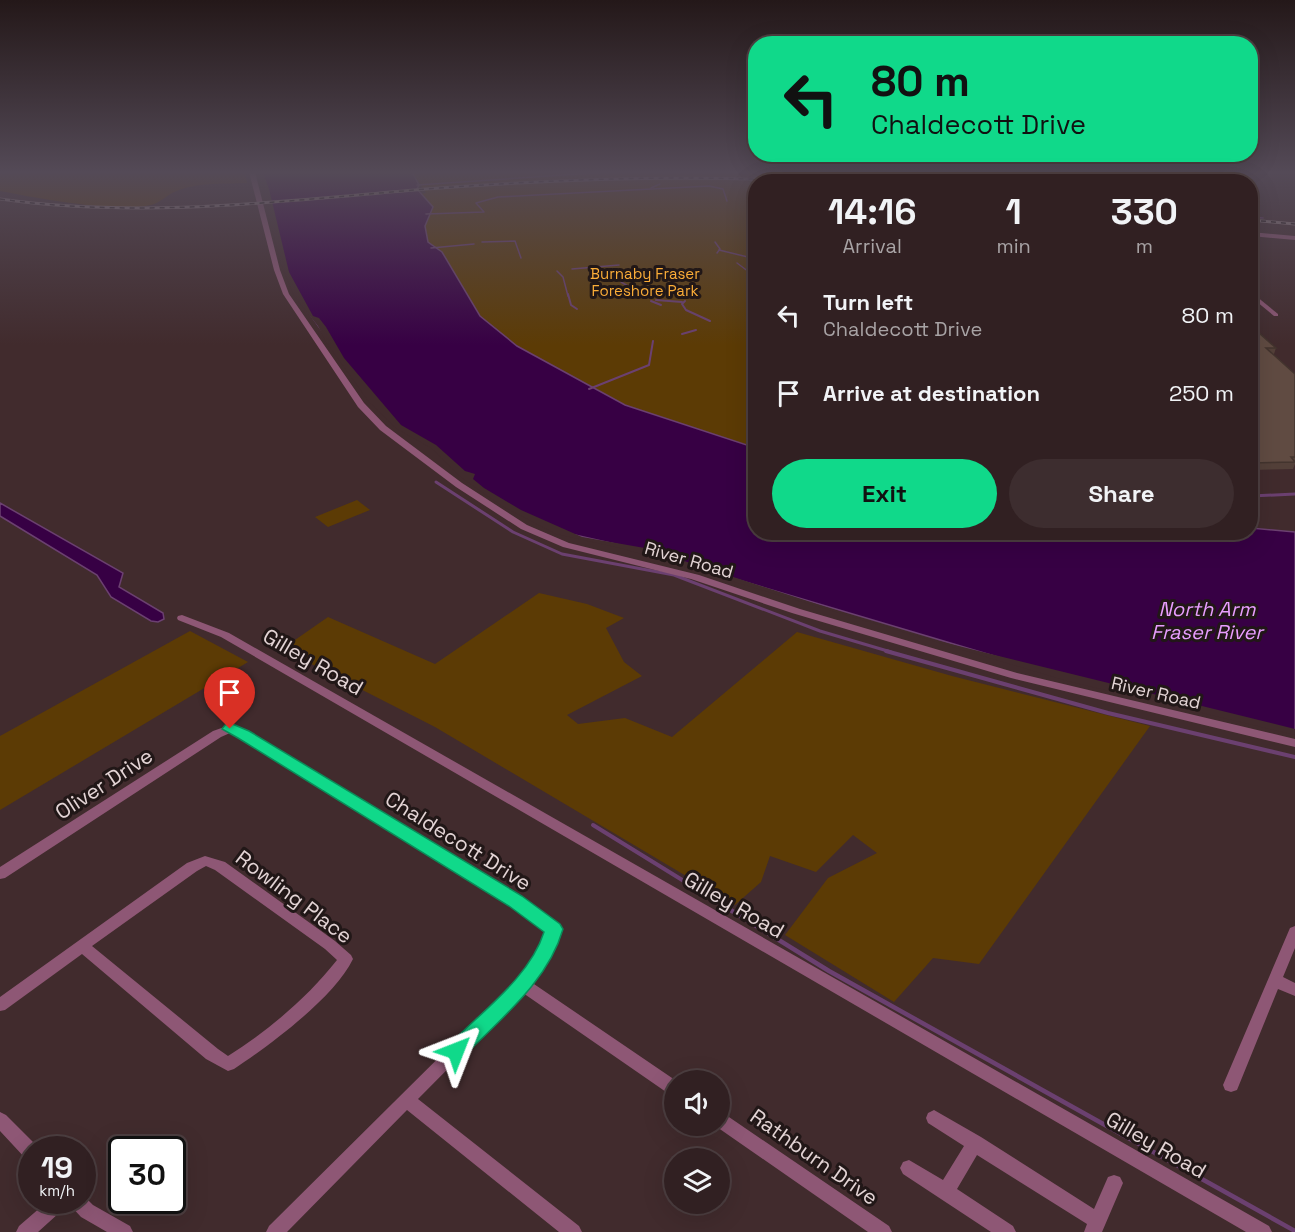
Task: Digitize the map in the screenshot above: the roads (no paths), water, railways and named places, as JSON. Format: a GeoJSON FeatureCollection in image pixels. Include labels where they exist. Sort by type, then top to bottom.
{"type":"FeatureCollection","features":[{"type":"Feature","properties":{"kind":"street","name":"River Road"},"geometry":{"type":"LineString","coordinates":[[266,229],[276,270],[286,294],[362,405],[377,422],[415,452],[459,485],[524,527],[566,544],[694,577],[841,625],[1015,676],[1295,743]]}},
{"type":"Feature","properties":{"kind":"street"},"geometry":{"type":"LineString","coordinates":[[1258,235],[1295,238]]}},
{"type":"Feature","properties":{"kind":"street"},"geometry":{"type":"LineString","coordinates":[[1258,300],[1276,315]]}},
{"type":"Feature","properties":{"kind":"street","name":"Gilley Road"},"geometry":{"type":"LineString","coordinates":[[182,618],[225,635],[1263,1232]]}},
{"type":"Feature","properties":{"kind":"street","name":"Oliver Drive"},"geometry":{"type":"LineString","coordinates":[[0,874],[217,734],[230,729]]}},
{"type":"Feature","properties":{"kind":"street","name":"Chaldecott Drive"},"geometry":{"type":"LineString","coordinates":[[230,729],[244,734],[505,895],[554,929],[549,945],[522,984],[276,1232]]}},
{"type":"Feature","properties":{"kind":"street","name":"Rowling Place"},"geometry":{"type":"LineString","coordinates":[[0,1005],[82,946],[192,867],[205,861],[220,866],[330,945],[346,960],[332,980],[249,1052],[228,1064],[82,946]]}},
{"type":"Feature","properties":{"kind":"street"},"geometry":{"type":"LineString","coordinates":[[1231,1085],[1295,932]]}},
{"type":"Feature","properties":{"kind":"street"},"geometry":{"type":"LineString","coordinates":[[1274,980],[1295,990]]}},
{"type":"Feature","properties":{"kind":"street"},"geometry":{"type":"LineString","coordinates":[[522,984],[664,1081]]}},
{"type":"Feature","properties":{"kind":"street"},"geometry":{"type":"LineString","coordinates":[[407,1100],[573,1232]]}},
{"type":"Feature","properties":{"kind":"street"},"geometry":{"type":"LineString","coordinates":[[933,1118],[975,1143],[1096,1227],[1114,1183]]}},
{"type":"Feature","properties":{"kind":"street"},"geometry":{"type":"LineString","coordinates":[[0,1120],[18,1139]]}},
{"type":"Feature","properties":{"kind":"street","name":"Rathburn Drive"},"geometry":{"type":"LineString","coordinates":[[730,1127],[883,1232]]}},
{"type":"Feature","properties":{"kind":"street"},"geometry":{"type":"LineString","coordinates":[[946,1192],[975,1143]]}},
{"type":"Feature","properties":{"kind":"street"},"geometry":{"type":"LineString","coordinates":[[909,1168],[1007,1232]]}},
{"type":"Feature","properties":{"kind":"street"},"geometry":{"type":"LineString","coordinates":[[25,1232],[46,1214]]}},
{"type":"Feature","properties":{"kind":"street"},"geometry":{"type":"LineString","coordinates":[[92,1214],[124,1232]]}},
{"type":"Feature","properties":{"kind":"water","name":"North Arm Fraser River"},"geometry":{"type":"Polygon","coordinates":[[[276,229],[426,229],[428,242],[442,252],[480,316],[517,346],[625,405],[748,445],[748,540],[1258,540],[1258,529],[1295,532],[1295,732],[1068,678],[624,546],[557,531],[504,504],[463,476],[432,446],[399,427],[371,400],[297,296],[286,268],[276,229]]]}},
{"type":"Feature","properties":{"kind":"water"},"geometry":{"type":"Polygon","coordinates":[[[0,503],[123,573],[119,587],[163,613],[164,619],[158,622],[151,621],[111,597],[97,575],[0,516],[0,503]]]}},
{"type":"Feature","properties":{"kind":"waterway"},"geometry":{"type":"LineString","coordinates":[[482,242],[515,241],[521,258]]}},
{"type":"Feature","properties":{"kind":"waterway"},"geometry":{"type":"LineString","coordinates":[[715,242],[719,250]]}},
{"type":"Feature","properties":{"kind":"waterway"},"geometry":{"type":"LineString","coordinates":[[431,248],[474,244]]}},
{"type":"Feature","properties":{"kind":"waterway"},"geometry":{"type":"LineString","coordinates":[[719,250],[748,257]]}},
{"type":"Feature","properties":{"kind":"waterway"},"geometry":{"type":"LineString","coordinates":[[737,263],[748,271]]}},
{"type":"Feature","properties":{"kind":"waterway"},"geometry":{"type":"LineString","coordinates":[[572,269],[619,265]]}},
{"type":"Feature","properties":{"kind":"waterway"},"geometry":{"type":"LineString","coordinates":[[557,271],[563,277],[568,296]]}},
{"type":"Feature","properties":{"kind":"waterway"},"geometry":{"type":"LineString","coordinates":[[633,289],[621,282],[643,272]]}},
{"type":"Feature","properties":{"kind":"waterway"},"geometry":{"type":"LineString","coordinates":[[651,273],[667,274],[671,278]]}},
{"type":"Feature","properties":{"kind":"waterway"},"geometry":{"type":"LineString","coordinates":[[568,294],[571,305],[577,309]]}},
{"type":"Feature","properties":{"kind":"waterway"},"geometry":{"type":"LineString","coordinates":[[656,300],[682,302]]}},
{"type":"Feature","properties":{"kind":"waterway"},"geometry":{"type":"LineString","coordinates":[[651,301],[661,305]]}},
{"type":"Feature","properties":{"kind":"waterway"},"geometry":{"type":"LineString","coordinates":[[685,301],[682,304],[686,310],[710,321]]}},
{"type":"Feature","properties":{"kind":"waterway"},"geometry":{"type":"LineString","coordinates":[[682,334],[696,330]]}},
{"type":"Feature","properties":{"kind":"waterway"},"geometry":{"type":"LineString","coordinates":[[589,389],[649,365],[653,341]]}},
{"type":"Feature","properties":{"kind":"waterway"},"geometry":{"type":"LineString","coordinates":[[436,482],[513,532],[562,554],[674,575],[820,631],[891,652]]}},
{"type":"Feature","properties":{"kind":"waterway"},"geometry":{"type":"LineString","coordinates":[[1258,496],[1295,494]]}},
{"type":"Feature","properties":{"kind":"waterway"},"geometry":{"type":"LineString","coordinates":[[886,651],[1108,713],[1295,757]]}},
{"type":"Feature","properties":{"kind":"waterway"},"geometry":{"type":"LineString","coordinates":[[593,825],[726,907]]}},
{"type":"Feature","properties":{"kind":"waterway"},"geometry":{"type":"LineString","coordinates":[[724,906],[829,971],[1295,1231]]}},
{"type":"Feature","properties":{"kind":"park label","name":"Burnaby Fraser Foreshore Park"},"geometry":{"type":"Point","coordinates":[645,282]}}]}
